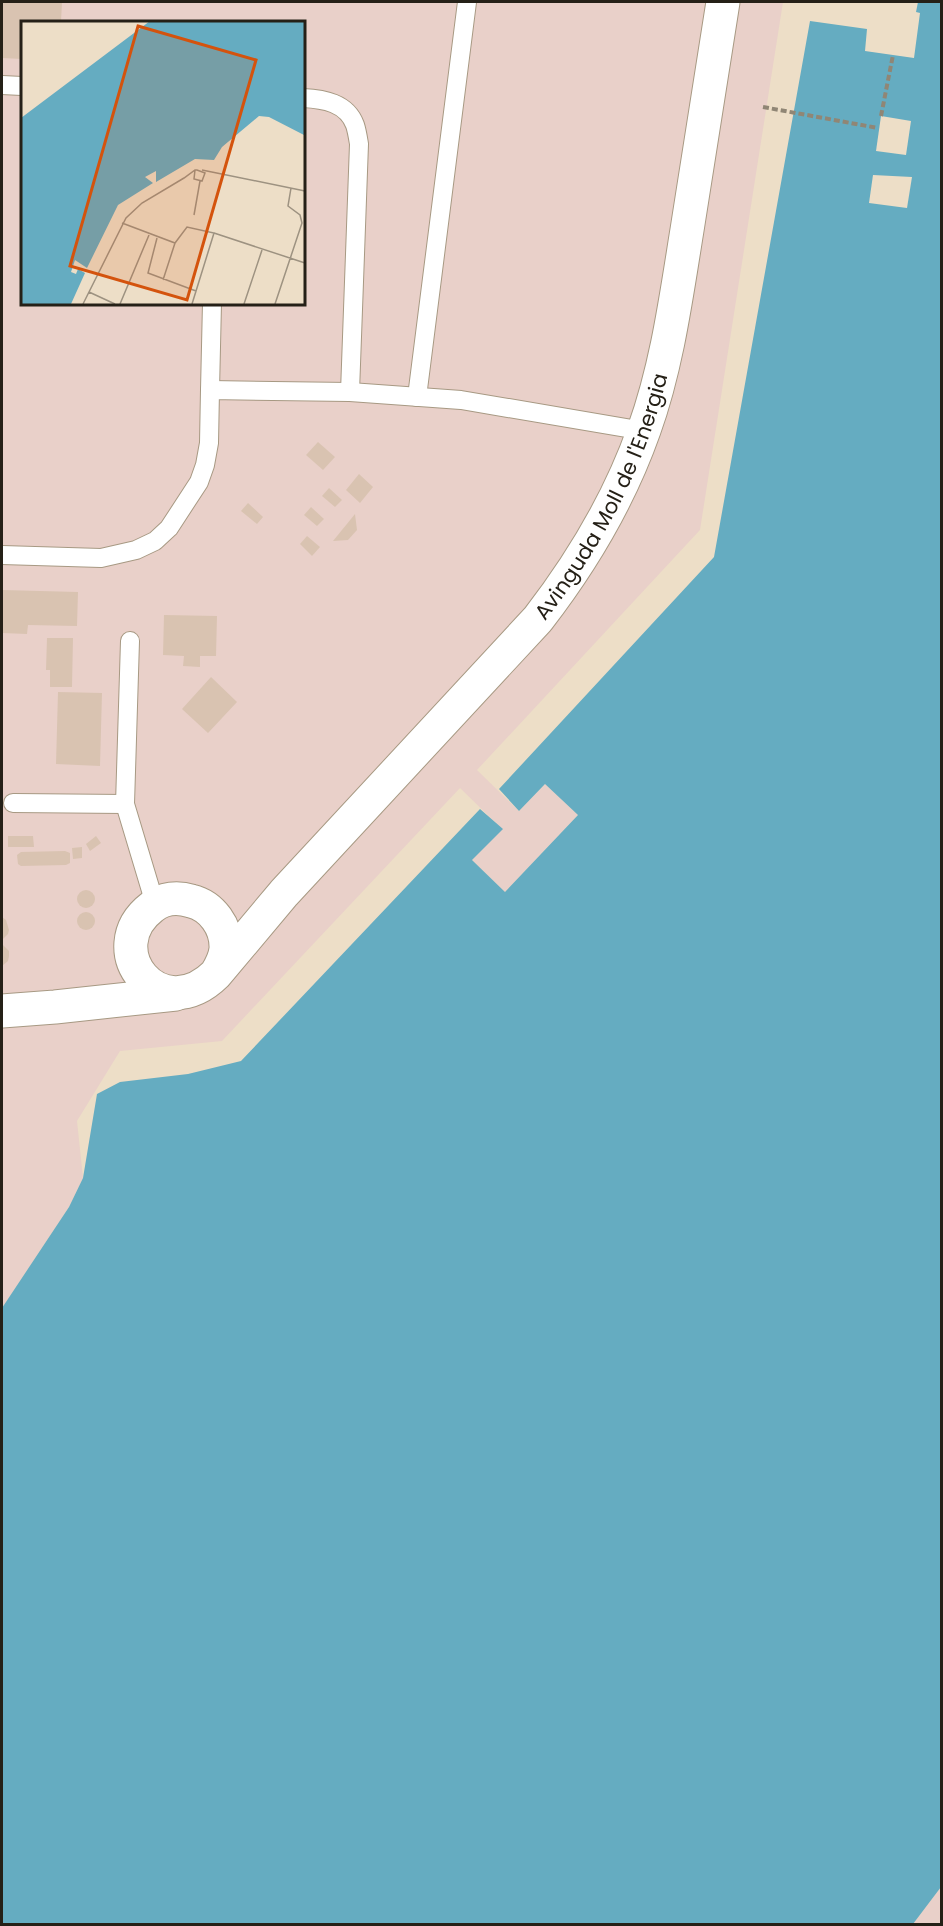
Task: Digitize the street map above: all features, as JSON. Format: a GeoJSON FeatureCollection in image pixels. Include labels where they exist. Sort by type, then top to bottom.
{"type":"FeatureCollection","features":[{"type":"Feature","properties":{"kind":"street","name":"Avinguda Moll de l'Energia"},"geometry":{"type":"LineString","coordinates":[[55,1007],[179,994],[194,991],[206,984],[284,893],[518,642],[564,584],[609,511],[628,471],[659,384],[673,316],[723,2]]}},
{"type":"Feature","properties":{"kind":"street","name":"Avinguda Moll de l'Energia"},"geometry":{"type":"LineString","coordinates":[[156,904],[169,899],[183,898],[224,914],[237,914],[265,905],[284,893]]}},
{"type":"Feature","properties":{"kind":"street"},"geometry":{"type":"LineString","coordinates":[[2,1011],[55,1007],[84,996],[111,977],[121,964],[134,927],[143,914],[156,904]]}},
{"type":"Feature","properties":{"kind":"street"},"geometry":{"type":"LineString","coordinates":[[209,909],[218,920],[224,933],[226,947],[223,961],[216,974]]}},
{"type":"Feature","properties":{"kind":"street"},"geometry":{"type":"LineString","coordinates":[[130,942],[132,958],[138,973],[149,984],[163,991],[179,994]]}},
{"type":"Feature","properties":{"kind":"lane"},"geometry":{"type":"LineString","coordinates":[[417,397],[466,2]]}},
{"type":"Feature","properties":{"kind":"lane"},"geometry":{"type":"LineString","coordinates":[[2,85],[21,86]]}},
{"type":"Feature","properties":{"kind":"lane"},"geometry":{"type":"LineString","coordinates":[[304,98],[321,98],[334,103],[347,113],[355,125],[359,144],[350,392]]}},
{"type":"Feature","properties":{"kind":"lane"},"geometry":{"type":"LineString","coordinates":[[2,555],[101,558],[136,550],[155,541],[169,528],[199,482],[205,465],[208,443],[212,304]]}},
{"type":"Feature","properties":{"kind":"lane"},"geometry":{"type":"LineString","coordinates":[[210,390],[350,392],[417,397],[479,403],[644,430]]}},
{"type":"Feature","properties":{"kind":"lane"},"geometry":{"type":"LineString","coordinates":[[130,641],[125,804],[156,904]]}},
{"type":"Feature","properties":{"kind":"lane"},"geometry":{"type":"LineString","coordinates":[[13,803],[125,804]]}},
{"type":"Feature","properties":{"kind":"path"},"geometry":{"type":"LineString","coordinates":[[881,116],[893,55]]}},
{"type":"Feature","properties":{"kind":"path"},"geometry":{"type":"LineString","coordinates":[[764,107],[878,128]]}},
{"type":"Feature","properties":{"kind":"shaded area"},"geometry":{"type":"Polygon","coordinates":[[[2,2],[783,2],[700,530],[477,770],[519,811],[545,784],[578,815],[505,892],[472,860],[502,829],[460,788],[222,1041],[120,1051],[77,1121],[83,1178],[69,1207],[2,1308],[2,2]]]}},
{"type":"Feature","properties":{"kind":"shaded area"},"geometry":{"type":"Polygon","coordinates":[[[941,1887],[941,1924],[913,1924],[941,1887]]]}},
{"type":"Feature","properties":{"kind":"water"},"geometry":{"type":"Polygon","coordinates":[[[918,2],[941,2],[941,1887],[913,1924],[2,1924],[2,1308],[69,1207],[83,1178],[97,1094],[120,1082],[188,1074],[241,1061],[480,809],[503,829],[472,860],[505,892],[578,815],[545,784],[519,811],[499,789],[714,557],[810,21],[867,29],[865,51],[914,58],[920,13],[916,12],[918,2]]]}},
{"type":"Feature","properties":{"kind":"pier"},"geometry":{"type":"Polygon","coordinates":[[[881,116],[911,121],[906,155],[876,151],[881,116]]]}},
{"type":"Feature","properties":{"kind":"pier"},"geometry":{"type":"Polygon","coordinates":[[[873,175],[912,177],[907,208],[869,203],[873,175]]]}},
{"type":"Feature","properties":{"kind":"building"},"geometry":{"type":"Polygon","coordinates":[[[2,2],[62,2],[61,21],[21,21],[21,59],[2,58],[2,2]]]}},
{"type":"Feature","properties":{"kind":"building"},"geometry":{"type":"Polygon","coordinates":[[[318,442],[335,457],[323,470],[306,455],[318,442]]]}},
{"type":"Feature","properties":{"kind":"building"},"geometry":{"type":"Polygon","coordinates":[[[359,474],[373,487],[360,503],[346,490],[359,474]]]}},
{"type":"Feature","properties":{"kind":"building"},"geometry":{"type":"Polygon","coordinates":[[[329,488],[342,500],[335,507],[322,496],[329,488]]]}},
{"type":"Feature","properties":{"kind":"building"},"geometry":{"type":"Polygon","coordinates":[[[248,503],[263,517],[257,524],[241,511],[248,503]]]}},
{"type":"Feature","properties":{"kind":"building"},"geometry":{"type":"Polygon","coordinates":[[[311,507],[324,519],[317,526],[304,515],[311,507]]]}},
{"type":"Feature","properties":{"kind":"building"},"geometry":{"type":"Polygon","coordinates":[[[355,514],[357,530],[348,540],[333,541],[355,514]]]}},
{"type":"Feature","properties":{"kind":"building"},"geometry":{"type":"Polygon","coordinates":[[[307,536],[320,547],[312,556],[300,544],[307,536]]]}},
{"type":"Feature","properties":{"kind":"building"},"geometry":{"type":"Polygon","coordinates":[[[2,590],[78,592],[77,626],[28,625],[27,634],[2,633],[2,590]]]}},
{"type":"Feature","properties":{"kind":"building"},"geometry":{"type":"Polygon","coordinates":[[[164,615],[217,616],[216,656],[200,656],[200,667],[183,666],[184,656],[163,655],[164,615]]]}},
{"type":"Feature","properties":{"kind":"building"},"geometry":{"type":"Polygon","coordinates":[[[47,638],[73,638],[72,687],[50,687],[50,670],[46,670],[47,638]]]}},
{"type":"Feature","properties":{"kind":"building"},"geometry":{"type":"Polygon","coordinates":[[[211,677],[237,702],[208,733],[182,709],[211,677]]]}},
{"type":"Feature","properties":{"kind":"building"},"geometry":{"type":"Polygon","coordinates":[[[58,692],[102,693],[100,766],[56,764],[58,692]]]}},
{"type":"Feature","properties":{"kind":"building"},"geometry":{"type":"Polygon","coordinates":[[[8,836],[33,836],[34,847],[8,847],[8,836]]]}},
{"type":"Feature","properties":{"kind":"building"},"geometry":{"type":"Polygon","coordinates":[[[96,836],[101,843],[90,851],[86,844],[96,836]]]}},
{"type":"Feature","properties":{"kind":"building"},"geometry":{"type":"Polygon","coordinates":[[[82,847],[82,858],[73,859],[72,848],[82,847]]]}},
{"type":"Feature","properties":{"kind":"building"},"geometry":{"type":"Polygon","coordinates":[[[65,851],[70,853],[70,863],[66,865],[21,866],[18,864],[17,855],[21,852],[65,851]]]}},
{"type":"Feature","properties":{"kind":"building"},"geometry":{"type":"Polygon","coordinates":[[[86,890],[92,893],[95,899],[92,905],[86,908],[80,905],[77,899],[80,893],[86,890]]]}},
{"type":"Feature","properties":{"kind":"building"},"geometry":{"type":"Polygon","coordinates":[[[86,912],[92,915],[95,921],[92,927],[86,930],[80,927],[77,921],[80,915],[86,912]]]}},
{"type":"Feature","properties":{"kind":"building"},"geometry":{"type":"Polygon","coordinates":[[[2,917],[6,920],[9,930],[2,940],[2,917]]]}},
{"type":"Feature","properties":{"kind":"building"},"geometry":{"type":"Polygon","coordinates":[[[2,944],[9,951],[9,956],[8,961],[2,966],[2,944]]]}}]}
